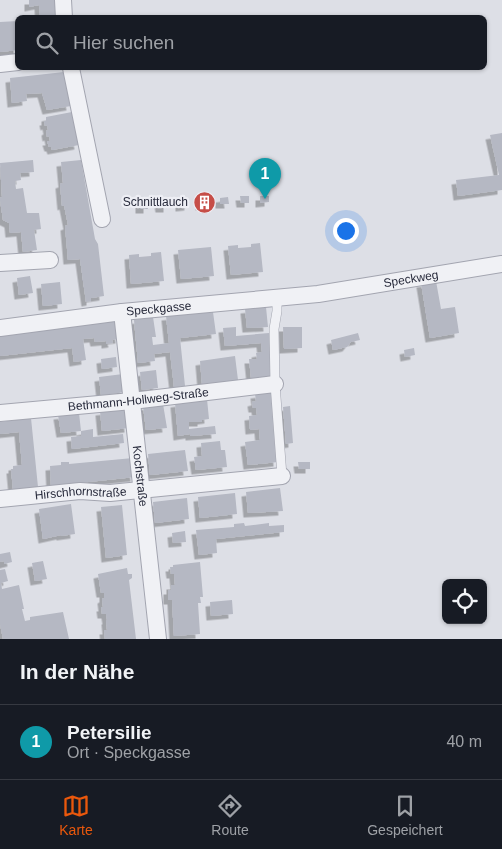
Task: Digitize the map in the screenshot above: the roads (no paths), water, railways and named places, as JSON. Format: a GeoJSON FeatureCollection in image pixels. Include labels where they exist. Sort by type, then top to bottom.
{"type":"FeatureCollection","features":[{"type":"Feature","properties":{"kind":"street"},"geometry":{"type":"LineString","coordinates":[[62,0],[64,15]]}},
{"type":"Feature","properties":{"kind":"street"},"geometry":{"type":"LineString","coordinates":[[0,64],[15,62]]}},
{"type":"Feature","properties":{"kind":"street"},"geometry":{"type":"LineString","coordinates":[[71,70],[102,218]]}},
{"type":"Feature","properties":{"kind":"street"},"geometry":{"type":"LineString","coordinates":[[0,263],[50,260]]}},
{"type":"Feature","properties":{"kind":"street","name":"Speckweg"},"geometry":{"type":"LineString","coordinates":[[318,294],[502,264]]}},
{"type":"Feature","properties":{"kind":"street","name":"Speckgasse"},"geometry":{"type":"LineString","coordinates":[[0,328],[122,312],[318,294]]}},
{"type":"Feature","properties":{"kind":"street","name":"Kochstraße"},"geometry":{"type":"LineString","coordinates":[[122,312],[158,639]]}},
{"type":"Feature","properties":{"kind":"street","name":"Bethmann-Hollweg-Straße"},"geometry":{"type":"LineString","coordinates":[[0,413],[132,401],[276,384]]}},
{"type":"Feature","properties":{"kind":"street","name":"Hirschhornstraße"},"geometry":{"type":"LineString","coordinates":[[0,499],[80,491],[110,493],[282,476]]}},
{"type":"Feature","properties":{"kind":"lane"},"geometry":{"type":"LineString","coordinates":[[277,298],[274,329],[282,476]]}},
{"type":"Feature","properties":{"kind":"place","name":"Petersilie"},"geometry":{"type":"Point","coordinates":[265,199]}},
{"type":"Feature","properties":{"kind":"place","name":"Schnittlauch"},"geometry":{"type":"Point","coordinates":[204,202]}}]}
